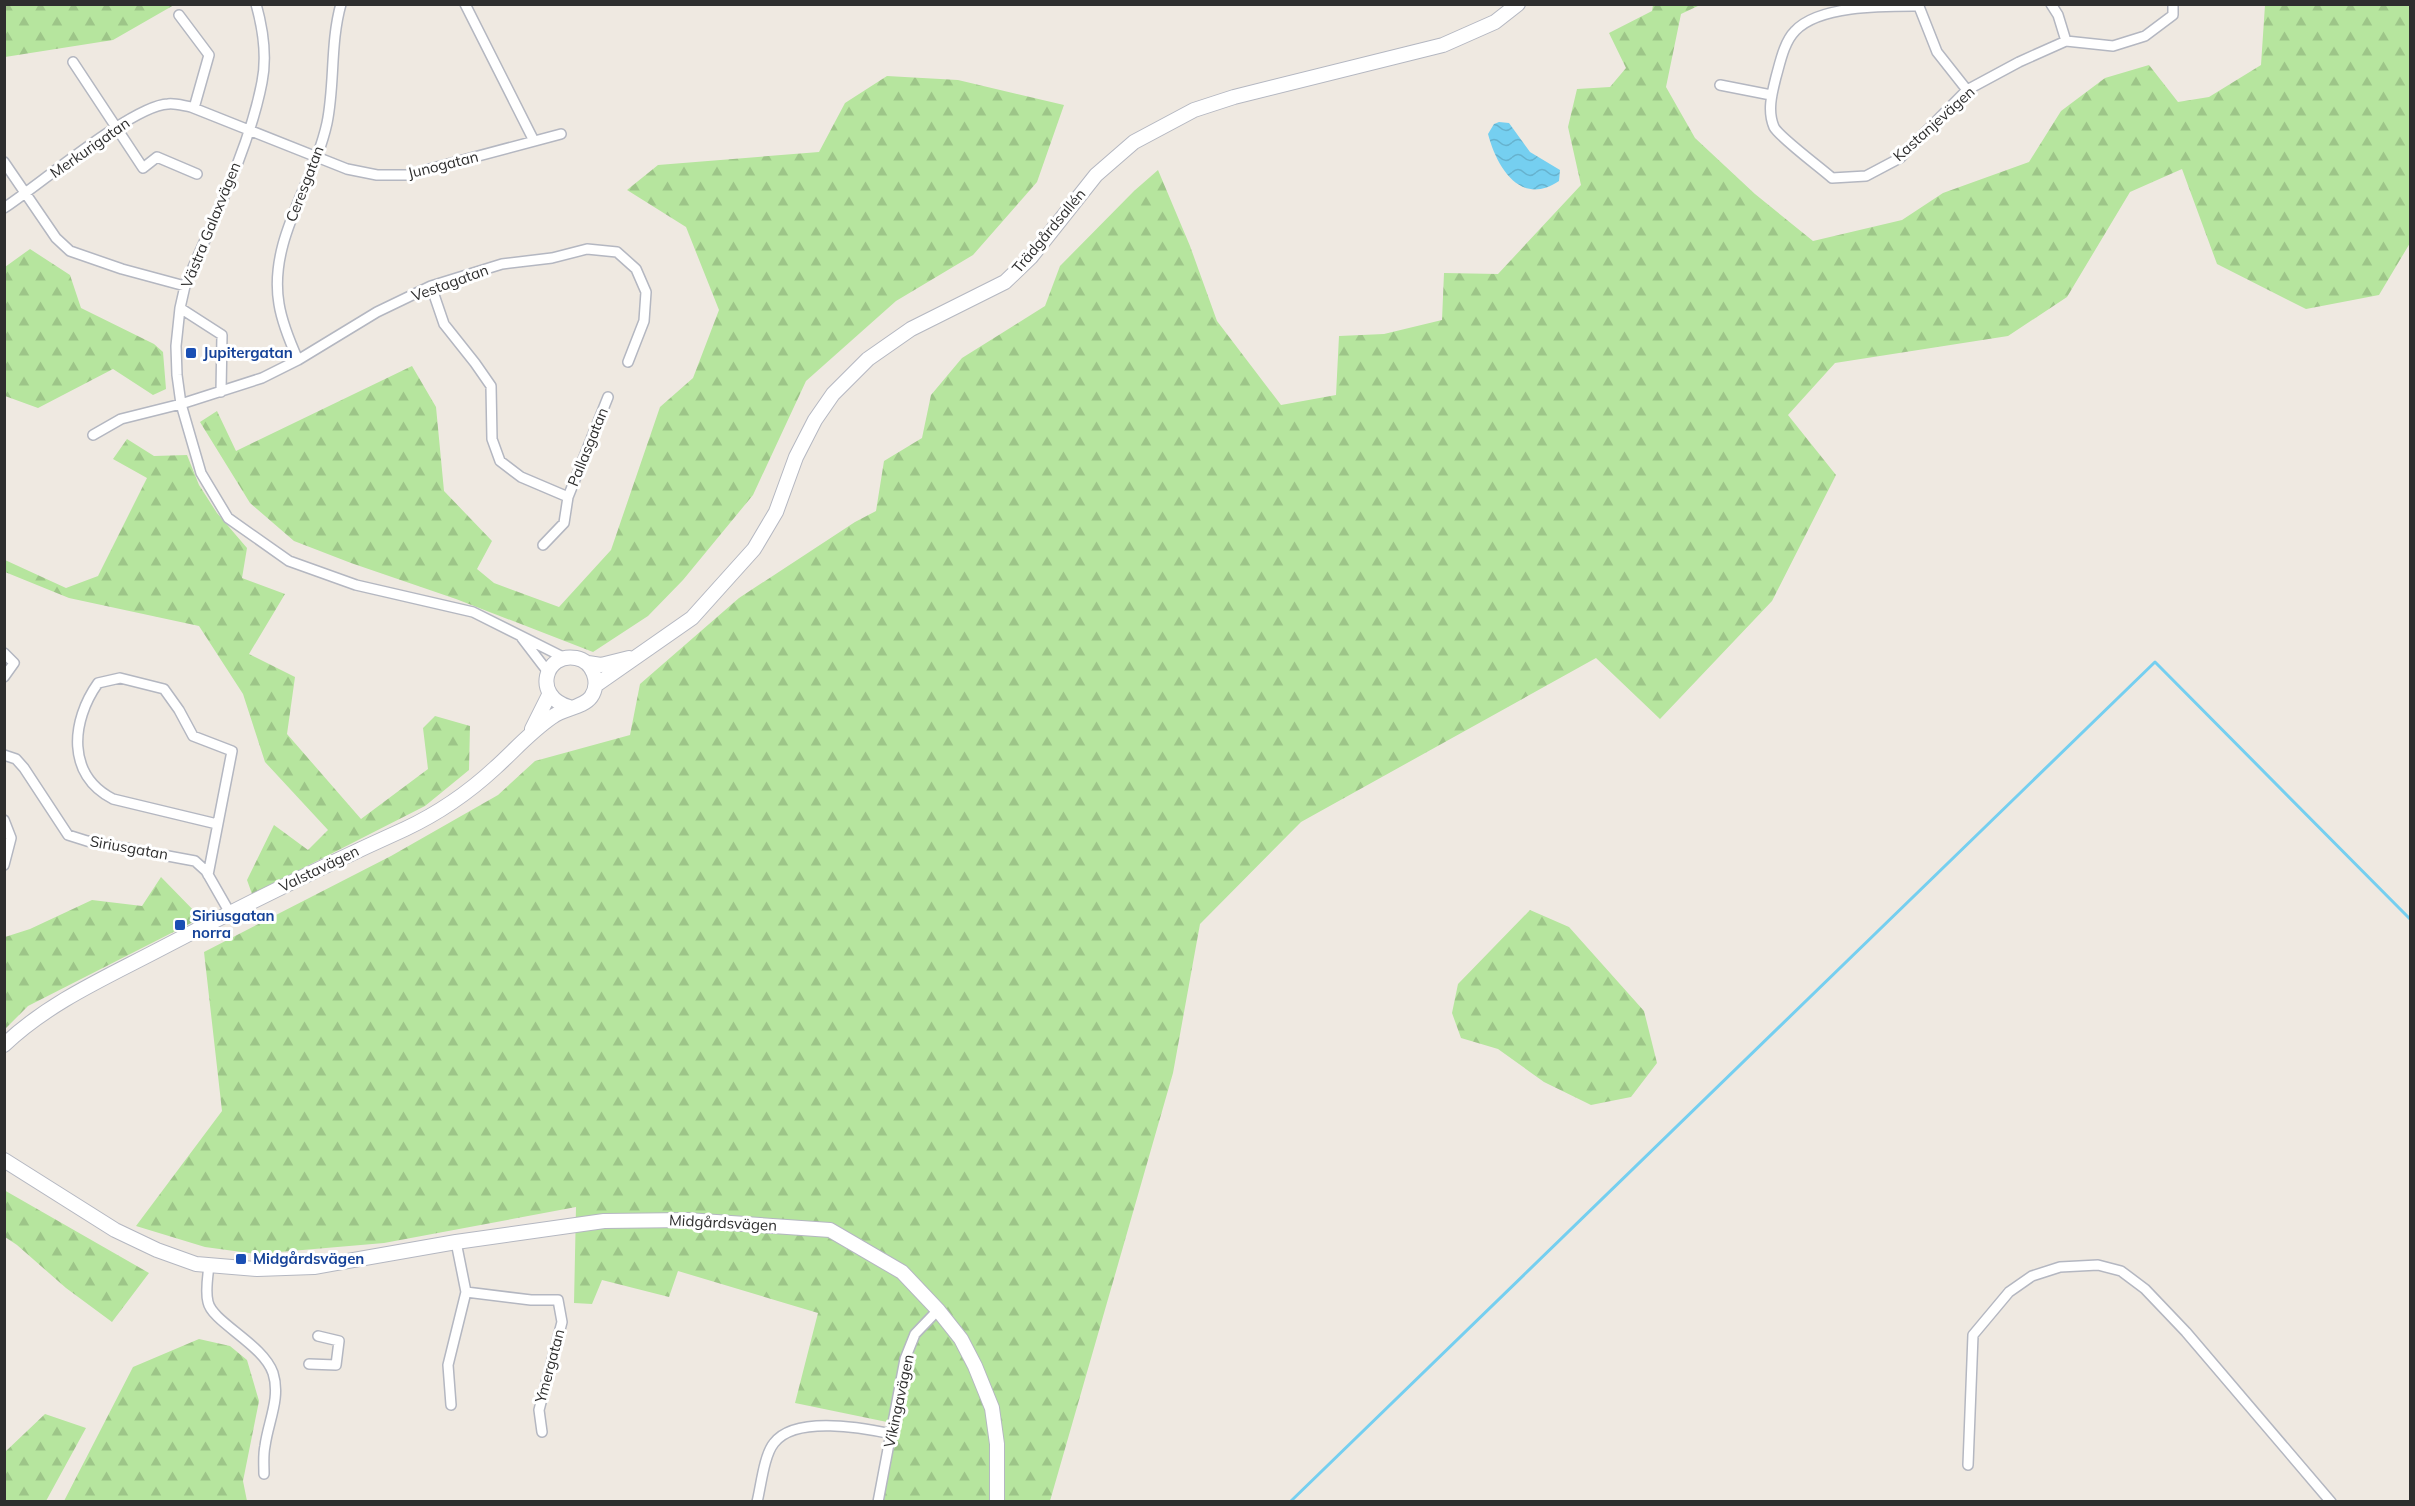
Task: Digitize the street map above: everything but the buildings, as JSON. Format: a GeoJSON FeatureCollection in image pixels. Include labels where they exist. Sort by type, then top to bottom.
{"type":"FeatureCollection","features":[{"type":"Feature","properties":{"kind":"street","name":"Västra Galaxvägen"},"geometry":{"type":"LineString","coordinates":[[256,4],[263,33],[263,80],[250,129],[185,286],[180,308],[176,346],[177,375],[181,404],[201,473],[228,518],[289,561],[356,585],[473,612],[565,658]]}},
{"type":"Feature","properties":{"kind":"street","name":"Ceresgatan"},"geometry":{"type":"LineString","coordinates":[[298,360],[287,334],[278,302],[279,260],[288,229],[327,125],[332,97],[335,24],[340,4]]}},
{"type":"Feature","properties":{"kind":"street"},"geometry":{"type":"LineString","coordinates":[[465,4],[534,141]]}},
{"type":"Feature","properties":{"kind":"street","name":"Trädgårdsallén"},"geometry":{"type":"LineString","coordinates":[[596,685],[692,618],[754,549],[776,512],[796,457],[815,420],[833,394],[868,359],[911,328],[1005,282],[1031,257],[1096,174],[1134,142],[1194,110],[1234,97],[1443,45],[1495,22],[1518,4]]}},
{"type":"Feature","properties":{"kind":"street"},"geometry":{"type":"LineString","coordinates":[[2051,4],[2058,15],[2066,41],[2113,46],[2145,36],[2173,15],[2173,4]]}},
{"type":"Feature","properties":{"kind":"street"},"geometry":{"type":"LineString","coordinates":[[1918,5],[1937,52],[1967,90]]}},
{"type":"Feature","properties":{"kind":"street","name":"Kastanjevägen"},"geometry":{"type":"LineString","coordinates":[[1918,5],[1841,10],[1815,18],[1795,31],[1782,56],[1771,95],[1771,114],[1775,129],[1832,178],[1866,176],[1900,158],[1967,90],[2019,62],[2066,41]]}},
{"type":"Feature","properties":{"kind":"street"},"geometry":{"type":"LineString","coordinates":[[178,15],[209,56],[194,108]]}},
{"type":"Feature","properties":{"kind":"street"},"geometry":{"type":"LineString","coordinates":[[73,62],[143,168],[157,157],[197,174]]}},
{"type":"Feature","properties":{"kind":"street"},"geometry":{"type":"LineString","coordinates":[[1720,85],[1771,95]]}},
{"type":"Feature","properties":{"kind":"street","name":"Merkurigatan"},"geometry":{"type":"LineString","coordinates":[[4,208],[117,127],[146,111],[167,104],[194,108],[250,129]]}},
{"type":"Feature","properties":{"kind":"street","name":"Junogatan"},"geometry":{"type":"LineString","coordinates":[[250,129],[347,169],[377,175],[407,175],[561,134]]}},
{"type":"Feature","properties":{"kind":"street"},"geometry":{"type":"LineString","coordinates":[[4,162],[56,238],[70,252],[185,286]]}},
{"type":"Feature","properties":{"kind":"street","name":"Vestagatan"},"geometry":{"type":"LineString","coordinates":[[181,404],[262,378],[298,360],[377,312],[431,286],[502,264],[552,258],[587,249],[617,252],[636,268],[646,292],[644,321],[628,362]]}},
{"type":"Feature","properties":{"kind":"street","name":"Pallasgatan"},"geometry":{"type":"LineString","coordinates":[[431,286],[444,324],[476,363],[491,386],[492,439],[500,461],[521,477],[568,497]]}},
{"type":"Feature","properties":{"kind":"street"},"geometry":{"type":"LineString","coordinates":[[180,308],[222,335],[220,392]]}},
{"type":"Feature","properties":{"kind":"street","name":"Pallasgatan"},"geometry":{"type":"LineString","coordinates":[[543,545],[564,524],[568,497],[608,397]]}},
{"type":"Feature","properties":{"kind":"street"},"geometry":{"type":"LineString","coordinates":[[93,435],[121,419],[181,404]]}},
{"type":"Feature","properties":{"kind":"street","name":"Västra Galaxvägen"},"geometry":{"type":"LineString","coordinates":[[518,634],[548,672]]}},
{"type":"Feature","properties":{"kind":"street"},"geometry":{"type":"LineString","coordinates":[[4,653],[14,663],[4,677]]}},
{"type":"Feature","properties":{"kind":"street","name":"Trädgårdsallén"},"geometry":{"type":"LineString","coordinates":[[588,663],[601,665],[639,655]]}},
{"type":"Feature","properties":{"kind":"street"},"geometry":{"type":"LineString","coordinates":[[569,707],[558,704],[549,695],[546,684],[548,672],[555,663],[565,658],[577,658],[588,663],[594,673],[596,685]]}},
{"type":"Feature","properties":{"kind":"street"},"geometry":{"type":"LineString","coordinates":[[208,875],[232,751],[193,736],[164,689],[120,678],[98,683],[87,699],[81,719],[78,759],[97,791],[113,799],[217,824]]}},
{"type":"Feature","properties":{"kind":"street","name":"Valstavägen"},"geometry":{"type":"LineString","coordinates":[[4,1046],[55,1005],[331,862],[429,818],[497,767],[529,733],[558,712],[582,705],[591,697],[596,685]]}},
{"type":"Feature","properties":{"kind":"street","name":"Valstavägen"},"geometry":{"type":"LineString","coordinates":[[529,733],[549,695]]}},
{"type":"Feature","properties":{"kind":"street","name":"Siriusgatan"},"geometry":{"type":"LineString","coordinates":[[4,755],[16,759],[24,768],[68,835],[87,841],[195,861],[208,875],[230,913]]}},
{"type":"Feature","properties":{"kind":"street"},"geometry":{"type":"LineString","coordinates":[[4,820],[11,838],[4,865]]}},
{"type":"Feature","properties":{"kind":"street","name":"Midgårdsvägen"},"geometry":{"type":"LineString","coordinates":[[8,1164],[116,1230],[157,1250],[196,1264],[257,1269],[314,1267],[456,1242],[604,1221],[687,1220],[830,1230],[902,1272],[938,1310],[961,1339],[992,1408],[997,1444],[997,1502]]}},
{"type":"Feature","properties":{"kind":"street"},"geometry":{"type":"LineString","coordinates":[[452,1405],[448,1365],[466,1292],[456,1242]]}},
{"type":"Feature","properties":{"kind":"street"},"geometry":{"type":"LineString","coordinates":[[209,1265],[208,1304],[216,1315],[261,1353],[268,1361],[273,1375],[275,1395],[264,1447],[264,1474]]}},
{"type":"Feature","properties":{"kind":"street"},"geometry":{"type":"LineString","coordinates":[[1968,1465],[1973,1335],[2009,1292],[2032,1276],[2060,1267],[2098,1265],[2121,1271],[2145,1289],[2186,1332],[2331,1502]]}},
{"type":"Feature","properties":{"kind":"street","name":"Ymergatan"},"geometry":{"type":"LineString","coordinates":[[466,1292],[531,1300],[558,1300],[562,1322],[539,1410],[542,1432]]}},
{"type":"Feature","properties":{"kind":"street","name":"Vikingavägen"},"geometry":{"type":"LineString","coordinates":[[878,1502],[905,1359],[915,1334],[938,1310]]}},
{"type":"Feature","properties":{"kind":"street"},"geometry":{"type":"LineString","coordinates":[[309,1364],[336,1365],[339,1341],[318,1336]]}},
{"type":"Feature","properties":{"kind":"street"},"geometry":{"type":"LineString","coordinates":[[757,1502],[774,1442],[785,1435],[801,1428],[830,1426],[852,1426],[892,1434]]}},
{"type":"Feature","properties":{"kind":"green space"},"geometry":{"type":"Polygon","coordinates":[[[5,4],[174,5],[113,40],[5,57],[5,4]]]}},
{"type":"Feature","properties":{"kind":"green space"},"geometry":{"type":"Polygon","coordinates":[[[1653,5],[1700,5],[1681,14],[1666,87],[1695,138],[1755,194],[1813,241],[1902,220],[1943,193],[2029,162],[2061,111],[2105,78],[2149,65],[2178,102],[2209,97],[2261,65],[2265,5],[2410,5],[2410,243],[2379,295],[2306,309],[2217,264],[2182,169],[2130,192],[2067,297],[2008,336],[1835,363],[1788,415],[1836,475],[1772,601],[1660,719],[1596,658],[1301,822],[1200,924],[1173,1073],[1050,1501],[876,1501],[887,1422],[795,1403],[818,1313],[678,1271],[669,1297],[602,1280],[592,1304],[574,1303],[576,1207],[384,1243],[256,1254],[205,1247],[136,1226],[222,1111],[204,952],[391,856],[498,795],[535,761],[630,735],[640,684],[739,598],[855,522],[876,511],[884,461],[922,438],[931,395],[962,358],[1045,306],[1060,266],[1158,170],[1190,246],[1217,321],[1281,405],[1336,395],[1339,336],[1384,334],[1442,320],[1444,273],[1498,274],[1581,185],[1568,127],[1577,89],[1610,87],[1626,68],[1609,33],[1652,11],[1653,5]]]}},
{"type":"Feature","properties":{"kind":"green space"},"geometry":{"type":"Polygon","coordinates":[[[887,76],[958,80],[1064,105],[1037,182],[973,255],[896,301],[806,381],[753,495],[683,580],[648,616],[593,652],[456,599],[294,541],[250,503],[200,422],[217,411],[236,451],[412,366],[436,407],[444,491],[492,541],[477,569],[494,583],[559,607],[611,550],[660,407],[693,378],[719,310],[686,227],[627,190],[658,165],[819,152],[845,103],[887,76]]]}},
{"type":"Feature","properties":{"kind":"green space"},"geometry":{"type":"Polygon","coordinates":[[[30,249],[70,275],[81,308],[154,344],[163,352],[166,389],[153,395],[113,369],[38,408],[5,396],[5,267],[30,249]]]}},
{"type":"Feature","properties":{"kind":"green space"},"geometry":{"type":"Polygon","coordinates":[[[127,439],[154,456],[187,455],[199,485],[217,513],[247,548],[242,578],[285,594],[249,654],[295,677],[287,734],[361,819],[428,769],[423,728],[435,716],[470,726],[469,770],[425,806],[252,894],[247,880],[274,825],[308,850],[328,830],[265,762],[243,694],[199,626],[69,598],[5,572],[5,560],[66,588],[98,576],[147,478],[113,459],[127,439]]]}},
{"type":"Feature","properties":{"kind":"green space"},"geometry":{"type":"Polygon","coordinates":[[[161,877],[201,918],[28,1006],[5,1029],[5,937],[30,929],[92,900],[142,906],[161,877]]]}},
{"type":"Feature","properties":{"kind":"green space"},"geometry":{"type":"Polygon","coordinates":[[[1530,910],[1569,927],[1644,1011],[1657,1063],[1631,1097],[1591,1105],[1544,1082],[1498,1049],[1461,1038],[1452,1013],[1458,984],[1530,910]]]}},
{"type":"Feature","properties":{"kind":"green space"},"geometry":{"type":"Polygon","coordinates":[[[4,1190],[149,1273],[112,1322],[66,1288],[5,1237],[4,1190]]]}},
{"type":"Feature","properties":{"kind":"green space"},"geometry":{"type":"Polygon","coordinates":[[[199,1339],[230,1346],[247,1360],[259,1401],[243,1481],[247,1501],[64,1501],[133,1367],[199,1339]]]}},
{"type":"Feature","properties":{"kind":"green space"},"geometry":{"type":"Polygon","coordinates":[[[45,1414],[86,1428],[46,1501],[5,1501],[5,1452],[45,1414]]]}},
{"type":"Feature","properties":{"kind":"water"},"geometry":{"type":"Polygon","coordinates":[[[1509,123],[1530,152],[1560,170],[1559,181],[1545,188],[1533,189],[1522,187],[1513,180],[1504,171],[1488,134],[1494,124],[1509,123]]]}},
{"type":"Feature","properties":{"kind":"waterway"},"geometry":{"type":"LineString","coordinates":[[1290,1502],[2155,662],[2410,919]]}},
{"type":"Feature","properties":{"kind":"place","name":"Jupitergatan"},"geometry":{"type":"Point","coordinates":[191,353]}},
{"type":"Feature","properties":{"kind":"place","name":"Siriusgatan norra"},"geometry":{"type":"Point","coordinates":[180,925]}},
{"type":"Feature","properties":{"kind":"place","name":"Midgårdsvägen"},"geometry":{"type":"Point","coordinates":[241,1259]}}]}
